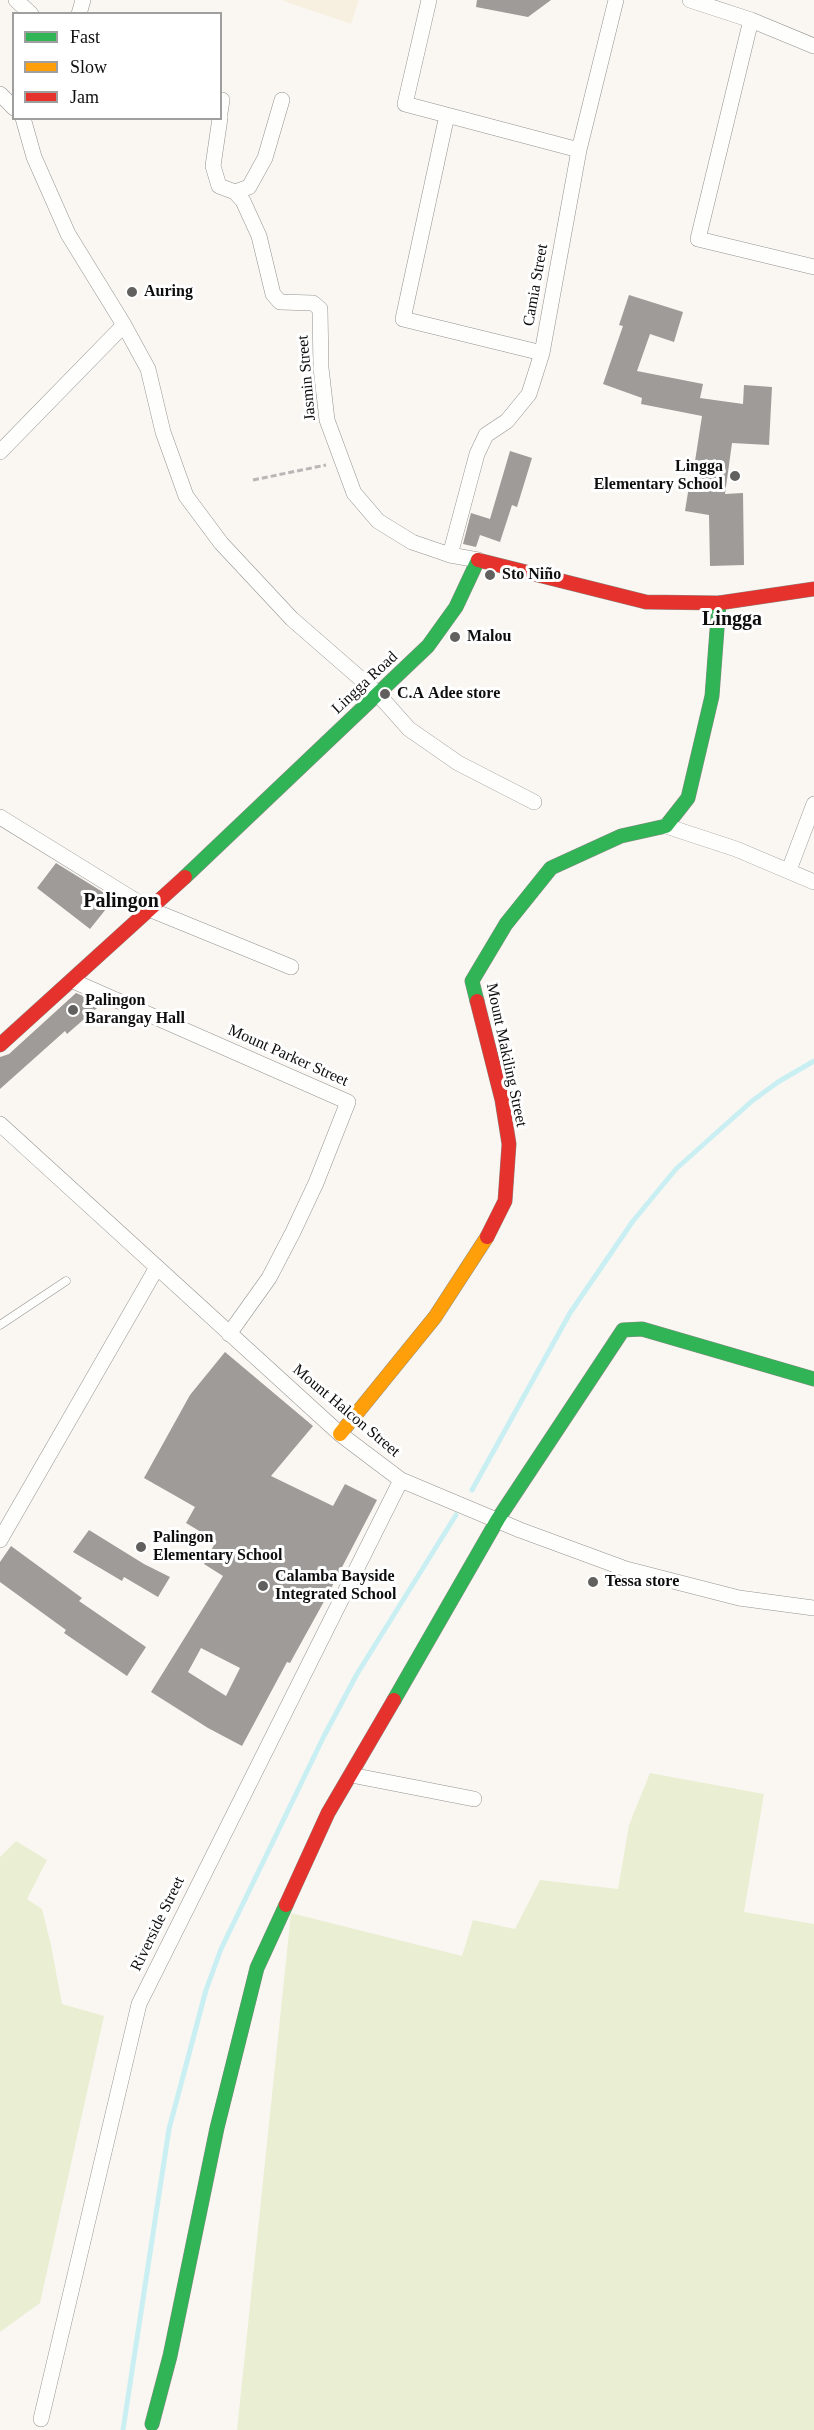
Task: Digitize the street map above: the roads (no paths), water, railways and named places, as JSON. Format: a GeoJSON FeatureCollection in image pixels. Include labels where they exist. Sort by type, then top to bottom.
{"type":"FeatureCollection","features":[{"type":"Feature","properties":{"kind":"street"},"geometry":{"type":"LineString","coordinates":[[16,0],[29,12]]}},
{"type":"Feature","properties":{"kind":"street"},"geometry":{"type":"LineString","coordinates":[[429,0],[405,104],[579,150]]}},
{"type":"Feature","properties":{"kind":"street","name":"Camia Street"},"geometry":{"type":"LineString","coordinates":[[450,555],[477,454],[486,435],[507,421],[529,394],[542,353],[579,150],[616,0]]}},
{"type":"Feature","properties":{"kind":"street"},"geometry":{"type":"LineString","coordinates":[[690,0],[751,20],[814,46]]}},
{"type":"Feature","properties":{"kind":"street"},"geometry":{"type":"LineString","coordinates":[[751,20],[698,239],[814,267]]}},
{"type":"Feature","properties":{"kind":"street"},"geometry":{"type":"LineString","coordinates":[[0,94],[12,106]]}},
{"type":"Feature","properties":{"kind":"street"},"geometry":{"type":"LineString","coordinates":[[235,192],[249,187],[265,158],[282,100]]}},
{"type":"Feature","properties":{"kind":"street"},"geometry":{"type":"LineString","coordinates":[[447,115],[403,319],[542,353]]}},
{"type":"Feature","properties":{"kind":"street"},"geometry":{"type":"LineString","coordinates":[[24,120],[34,157],[68,234],[124,324],[148,369],[163,432],[186,496],[221,543],[292,620],[377,693],[409,729],[444,754],[534,802]]}},
{"type":"Feature","properties":{"kind":"street","name":"Jasmin Street"},"geometry":{"type":"LineString","coordinates":[[220,120],[213,166],[219,186],[235,192],[243,201],[259,236],[273,294],[280,302],[313,303],[320,309],[321,368],[327,420],[354,493],[378,521],[412,542],[450,555],[478,560]]}},
{"type":"Feature","properties":{"kind":"street"},"geometry":{"type":"LineString","coordinates":[[0,452],[124,324]]}},
{"type":"Feature","properties":{"kind":"street"},"geometry":{"type":"LineString","coordinates":[[478,560],[645,602],[719,603],[814,589]]}},
{"type":"Feature","properties":{"kind":"street","name":"Lingga Road"},"geometry":{"type":"LineString","coordinates":[[0,1045],[73,981],[246,821],[428,646],[456,607],[478,560]]}},
{"type":"Feature","properties":{"kind":"street"},"geometry":{"type":"LineString","coordinates":[[719,603],[712,696],[691,787],[688,798],[666,826],[736,849],[814,882]]}},
{"type":"Feature","properties":{"kind":"street"},"geometry":{"type":"LineString","coordinates":[[789,870],[814,804]]}},
{"type":"Feature","properties":{"kind":"street"},"geometry":{"type":"LineString","coordinates":[[0,817],[149,909],[291,967]]}},
{"type":"Feature","properties":{"kind":"street","name":"Mount Makiling Street"},"geometry":{"type":"LineString","coordinates":[[340,1434],[435,1317],[488,1236],[505,1202],[509,1144],[502,1100],[472,981],[506,924],[551,868],[621,836],[666,826]]}},
{"type":"Feature","properties":{"kind":"street","name":"Mount Parker Street"},"geometry":{"type":"LineString","coordinates":[[73,981],[348,1102],[316,1184],[293,1232],[269,1278],[229,1334]]}},
{"type":"Feature","properties":{"kind":"street","name":"Mount Halcon Street"},"geometry":{"type":"LineString","coordinates":[[0,1124],[156,1269],[340,1434],[401,1480],[520,1530],[626,1569],[739,1598],[814,1608]]}},
{"type":"Feature","properties":{"kind":"street"},"geometry":{"type":"LineString","coordinates":[[0,1540],[156,1269]]}},
{"type":"Feature","properties":{"kind":"street"},"geometry":{"type":"LineString","coordinates":[[152,2424],[170,2356],[217,2128],[257,1968],[328,1814],[498,1519],[623,1330],[642,1329],[814,1379]]}},
{"type":"Feature","properties":{"kind":"street","name":"Riverside Street"},"geometry":{"type":"LineString","coordinates":[[41,2419],[139,2004],[401,1480]]}},
{"type":"Feature","properties":{"kind":"street"},"geometry":{"type":"LineString","coordinates":[[351,1775],[474,1799]]}},
{"type":"Feature","properties":{"kind":"lane"},"geometry":{"type":"LineString","coordinates":[[0,1325],[66,1281]]}},
{"type":"Feature","properties":{"kind":"waterway"},"geometry":{"type":"LineString","coordinates":[[472,1490],[570,1313],[633,1221],[676,1169],[752,1101],[778,1082],[814,1061]]}},
{"type":"Feature","properties":{"kind":"waterway"},"geometry":{"type":"LineString","coordinates":[[123,2430],[169,2129],[206,1990],[221,1949],[324,1736],[357,1674],[456,1515]]}},
{"type":"Feature","properties":{"kind":"place","name":"Auring"},"geometry":{"type":"Point","coordinates":[132,292]}},
{"type":"Feature","properties":{"kind":"place","name":"Lingga Elementary School"},"geometry":{"type":"Point","coordinates":[735,476]}},
{"type":"Feature","properties":{"kind":"place","name":"Sto Niño"},"geometry":{"type":"Point","coordinates":[490,575]}},
{"type":"Feature","properties":{"kind":"place","name":"Malou"},"geometry":{"type":"Point","coordinates":[455,637]}},
{"type":"Feature","properties":{"kind":"place","name":"C.A Adee store"},"geometry":{"type":"Point","coordinates":[385,694]}},
{"type":"Feature","properties":{"kind":"place","name":"Palingon Barangay Hall"},"geometry":{"type":"Point","coordinates":[73,1010]}},
{"type":"Feature","properties":{"kind":"place","name":"Palingon Elementary School"},"geometry":{"type":"Point","coordinates":[141,1547]}},
{"type":"Feature","properties":{"kind":"place","name":"Tessa store"},"geometry":{"type":"Point","coordinates":[593,1582]}},
{"type":"Feature","properties":{"kind":"place","name":"Calamba Bayside Integrated School"},"geometry":{"type":"Point","coordinates":[263,1586]}},
{"type":"Feature","properties":{"kind":"district","name":"Lingga"},"geometry":{"type":"Point","coordinates":[732,620]}},
{"type":"Feature","properties":{"kind":"district","name":"Palingon"},"geometry":{"type":"Point","coordinates":[121,902]}}]}
